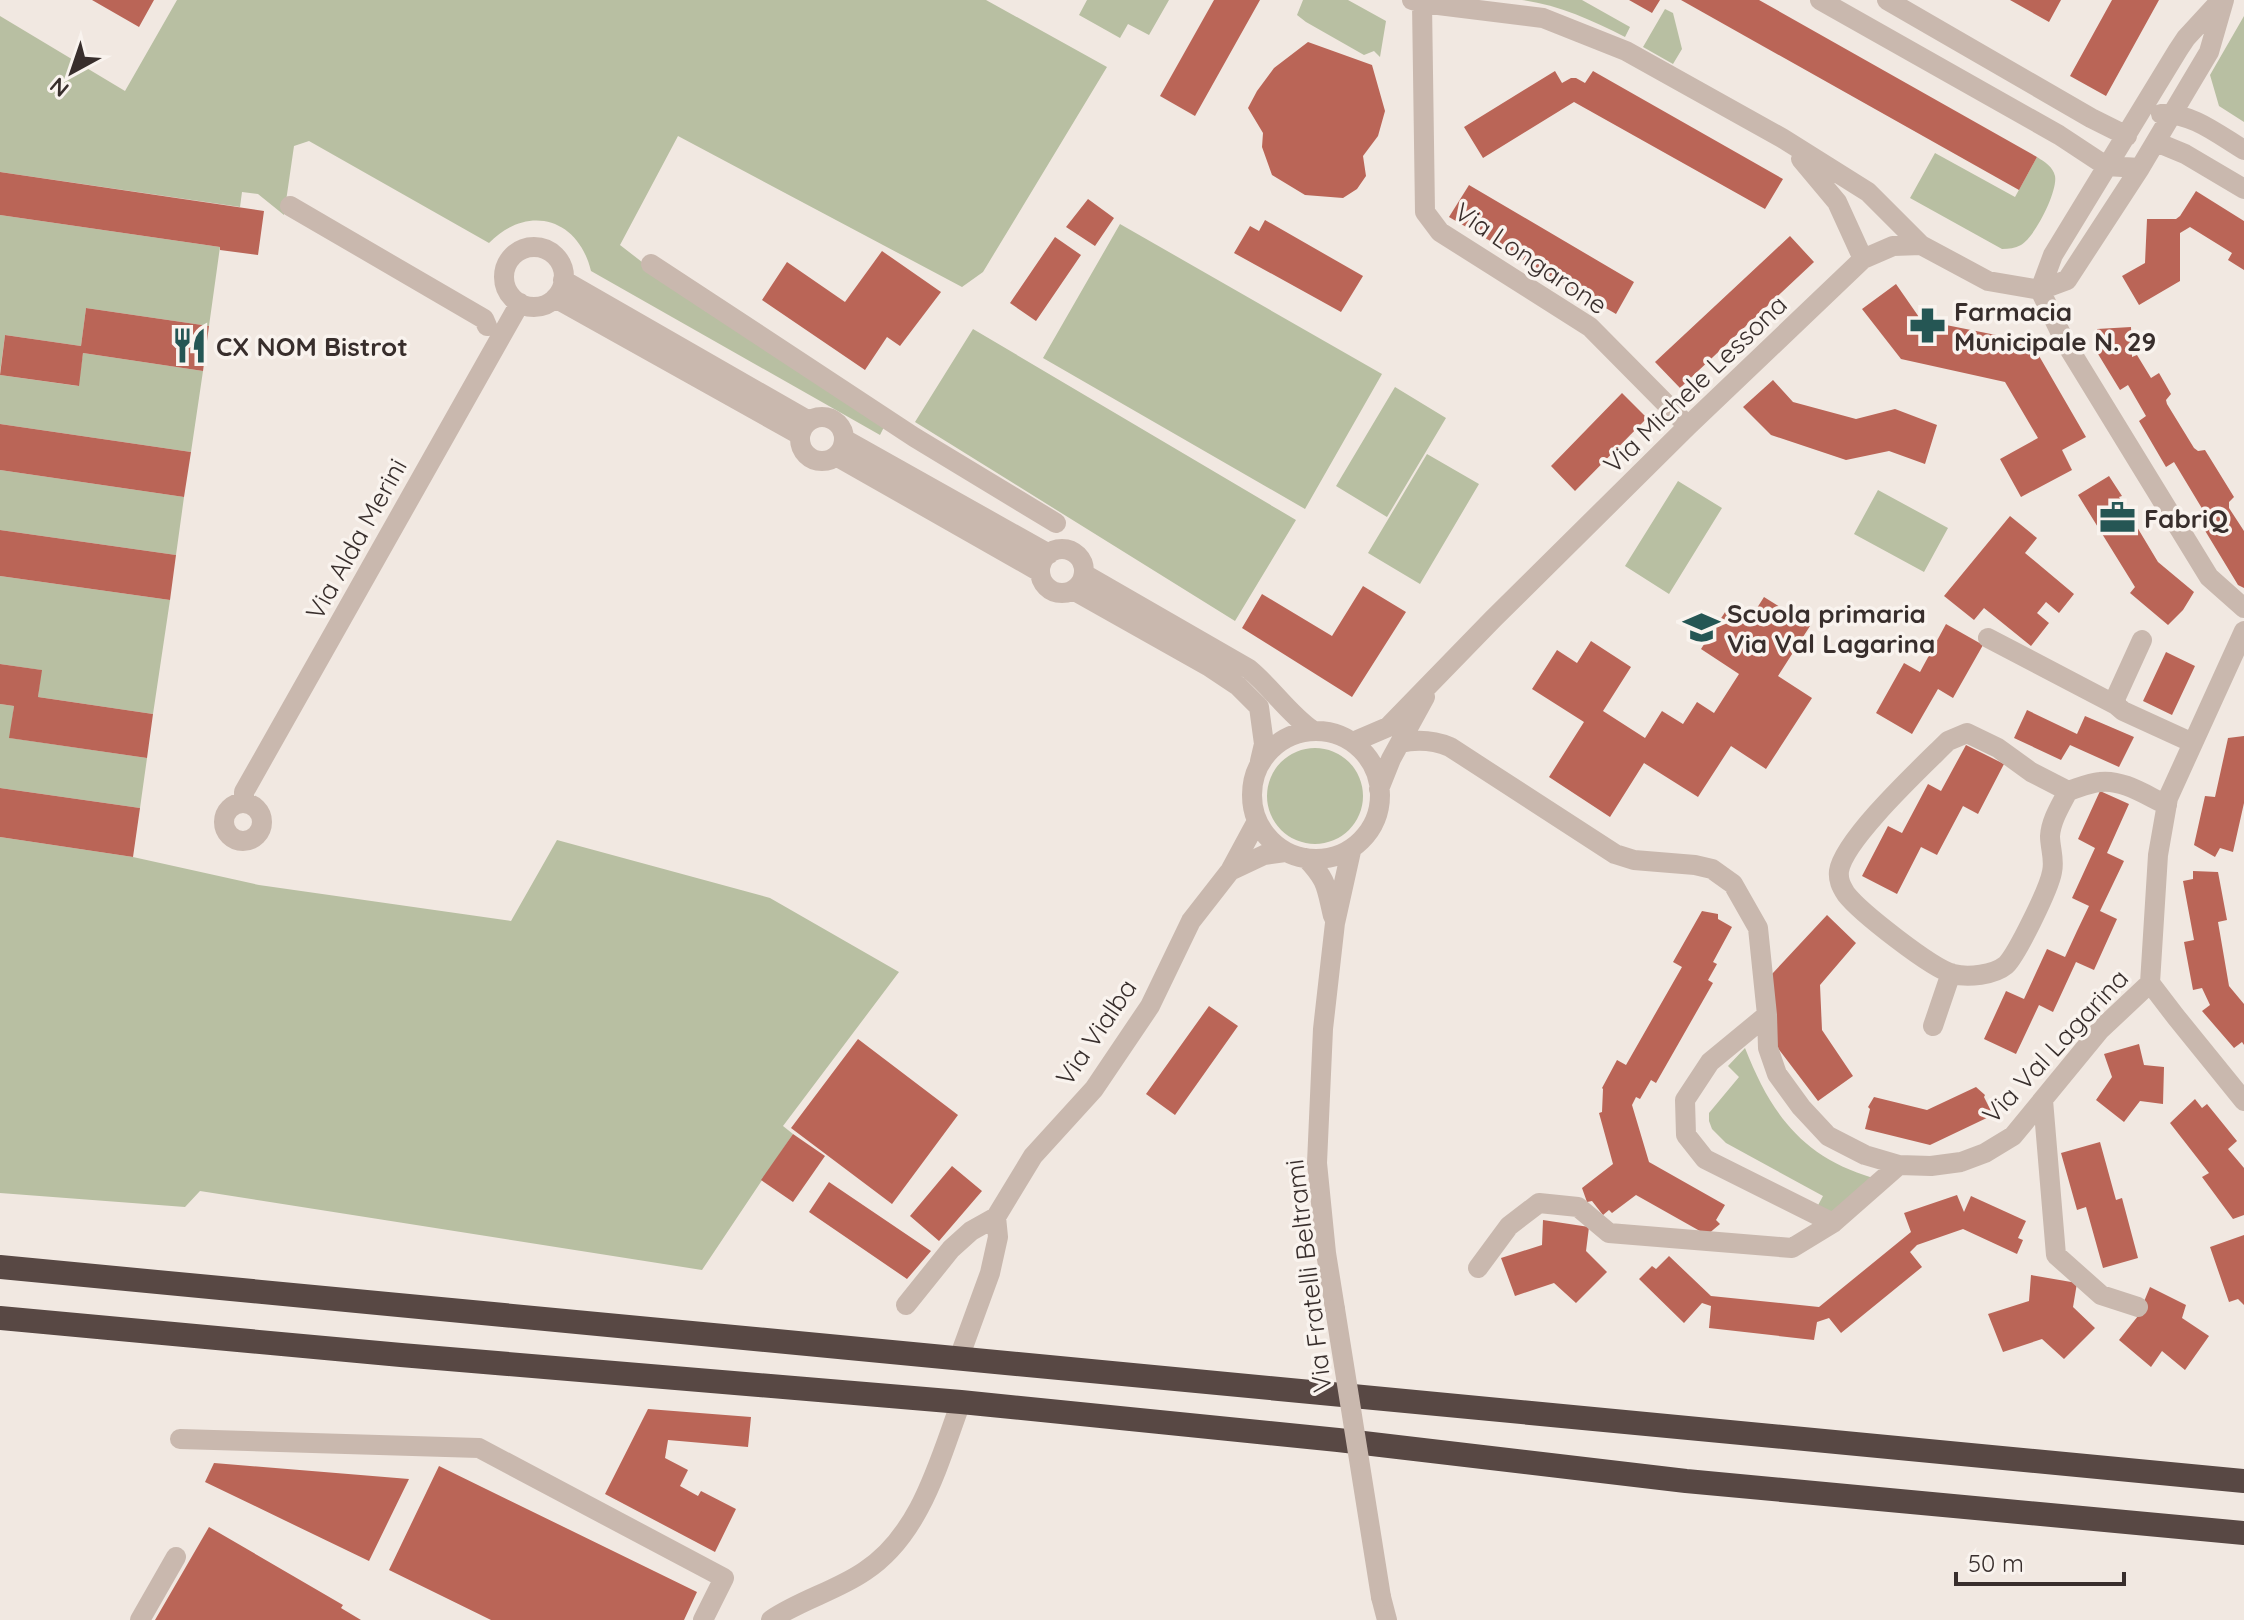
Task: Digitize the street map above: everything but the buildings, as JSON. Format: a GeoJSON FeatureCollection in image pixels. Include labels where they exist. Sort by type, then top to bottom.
{"type":"FeatureCollection","features":[{"type":"Feature","properties":{"kind":"highway"},"geometry":{"type":"LineString","coordinates":[[0,1267],[2244,1481]]}},
{"type":"Feature","properties":{"kind":"highway"},"geometry":{"type":"LineString","coordinates":[[0,1318],[961,1402],[1338,1440],[1686,1481],[2244,1533]]}},
{"type":"Feature","properties":{"kind":"street"},"geometry":{"type":"LineString","coordinates":[[1820,0],[2059,135],[2106,166],[2140,168]]}},
{"type":"Feature","properties":{"kind":"street"},"geometry":{"type":"LineString","coordinates":[[1887,0],[1920,8],[2091,118],[2127,136],[2140,168]]}},
{"type":"Feature","properties":{"kind":"street"},"geometry":{"type":"LineString","coordinates":[[1921,245],[1988,281],[2040,290],[2067,280],[2140,168],[2209,52],[2223,0]]}},
{"type":"Feature","properties":{"kind":"street"},"geometry":{"type":"LineString","coordinates":[[2223,0],[2186,38],[2053,255],[2040,290],[2065,342],[2209,577],[2244,608]]}},
{"type":"Feature","properties":{"kind":"street","name":"Via Longarone"},"geometry":{"type":"LineString","coordinates":[[1688,426],[1590,327],[1440,232],[1425,212],[1417,2],[1543,18],[1626,51],[1782,138],[1868,192],[1921,245]]}},
{"type":"Feature","properties":{"kind":"street"},"geometry":{"type":"LineString","coordinates":[[2139,115],[2173,113],[2202,124],[2244,150]]}},
{"type":"Feature","properties":{"kind":"street"},"geometry":{"type":"LineString","coordinates":[[2139,115],[2156,142],[2185,154],[2244,189]]}},
{"type":"Feature","properties":{"kind":"street","name":"Via Longarone"},"geometry":{"type":"LineString","coordinates":[[1782,138],[1837,202],[1863,259]]}},
{"type":"Feature","properties":{"kind":"street"},"geometry":{"type":"LineString","coordinates":[[290,206],[484,319],[487,326]]}},
{"type":"Feature","properties":{"kind":"street","name":"Via Michele Lessona"},"geometry":{"type":"LineString","coordinates":[[1353,742],[1384,730],[1688,426],[1863,259],[1893,246],[1921,245]]}},
{"type":"Feature","properties":{"kind":"street"},"geometry":{"type":"LineString","coordinates":[[537,247],[553,254],[562,268],[559,289],[537,306],[520,303],[507,290],[504,272],[507,263],[520,250],[537,247]]}},
{"type":"Feature","properties":{"kind":"street"},"geometry":{"type":"LineString","coordinates":[[651,264],[914,437],[1056,523]]}},
{"type":"Feature","properties":{"kind":"street"},"geometry":{"type":"LineString","coordinates":[[559,289],[805,428]]}},
{"type":"Feature","properties":{"kind":"street","name":"Via Alda Merini"},"geometry":{"type":"LineString","coordinates":[[244,803],[244,792],[520,303]]}},
{"type":"Feature","properties":{"kind":"street"},"geometry":{"type":"LineString","coordinates":[[819,417],[832,419],[842,429],[840,447],[822,461],[808,456],[800,443],[805,428],[819,417]]}},
{"type":"Feature","properties":{"kind":"street"},"geometry":{"type":"LineString","coordinates":[[897,468],[914,437]]}},
{"type":"Feature","properties":{"kind":"street"},"geometry":{"type":"LineString","coordinates":[[840,447],[897,468],[1044,563]]}},
{"type":"Feature","properties":{"kind":"street"},"geometry":{"type":"LineString","coordinates":[[840,447],[1044,563]]}},
{"type":"Feature","properties":{"kind":"street"},"geometry":{"type":"LineString","coordinates":[[1058,550],[1072,552],[1082,562],[1078,582],[1062,593],[1048,588],[1043,583],[1044,563],[1058,550]]}},
{"type":"Feature","properties":{"kind":"street"},"geometry":{"type":"LineString","coordinates":[[1078,582],[1249,669],[1298,720],[1312,730]]}},
{"type":"Feature","properties":{"kind":"street"},"geometry":{"type":"LineString","coordinates":[[1078,582],[1238,686],[1259,707],[1264,744],[1253,780],[1251,801],[1257,821],[1268,838],[1285,852],[1306,858],[1328,858],[1351,851],[1366,836],[1376,819],[1379,789],[1368,757],[1353,742],[1312,730],[1292,735],[1274,745],[1260,761]]}},
{"type":"Feature","properties":{"kind":"street"},"geometry":{"type":"LineString","coordinates":[[2150,983],[2158,855],[2167,805],[2244,631]]}},
{"type":"Feature","properties":{"kind":"street"},"geometry":{"type":"LineString","coordinates":[[1988,638],[2123,711],[2193,743]]}},
{"type":"Feature","properties":{"kind":"street"},"geometry":{"type":"LineString","coordinates":[[2116,705],[2116,697],[2142,640]]}},
{"type":"Feature","properties":{"kind":"street","name":"Via Michele Lessona"},"geometry":{"type":"LineString","coordinates":[[1379,789],[1432,683]]}},
{"type":"Feature","properties":{"kind":"street"},"geometry":{"type":"LineString","coordinates":[[2068,791],[2052,824],[2052,876],[2013,957],[2000,969],[1966,976],[1931,964],[1852,900],[1840,884],[1840,867],[1848,849],[1868,824],[1948,741],[1967,733],[2007,753],[2031,772],[2068,791],[2111,782],[2167,805]]}},
{"type":"Feature","properties":{"kind":"street","name":"Via Val Lagarina"},"geometry":{"type":"LineString","coordinates":[[1400,743],[1416,739],[1450,747],[1615,854],[1634,860],[1712,869],[1733,884],[1758,928],[1768,1048],[1777,1074],[1801,1107],[1828,1136],[1865,1155],[1899,1165],[1931,1166],[1961,1162],[1985,1153],[2013,1136],[2100,1030],[2150,983],[2244,1101]]}},
{"type":"Feature","properties":{"kind":"street","name":"Via Vialba"},"geometry":{"type":"LineString","coordinates":[[996,1217],[1033,1156],[1094,1089],[1150,1006],[1191,921],[1230,871],[1257,821]]}},
{"type":"Feature","properties":{"kind":"street","name":"Via Fratelli Beltrami"},"geometry":{"type":"LineString","coordinates":[[1351,851],[1335,923],[1323,1029],[1317,1163],[1326,1253],[1387,1620]]}},
{"type":"Feature","properties":{"kind":"street","name":"Via Vialba"},"geometry":{"type":"LineString","coordinates":[[1230,871],[1264,855],[1285,852]]}},
{"type":"Feature","properties":{"kind":"street","name":"Via Fratelli Beltrami"},"geometry":{"type":"LineString","coordinates":[[1306,858],[1326,884],[1335,923]]}},
{"type":"Feature","properties":{"kind":"street"},"geometry":{"type":"LineString","coordinates":[[1933,1026],[1951,973]]}},
{"type":"Feature","properties":{"kind":"street"},"geometry":{"type":"LineString","coordinates":[[1767,1015],[1710,1062],[1685,1100],[1686,1135],[1705,1159],[1833,1223]]}},
{"type":"Feature","properties":{"kind":"street"},"geometry":{"type":"LineString","coordinates":[[2043,1100],[2056,1255],[2101,1295],[2138,1307]]}},
{"type":"Feature","properties":{"kind":"street"},"geometry":{"type":"LineString","coordinates":[[1478,1268],[1509,1226],[1539,1203],[1578,1207],[1609,1233],[1792,1248],[1833,1223],[1899,1165]]}},
{"type":"Feature","properties":{"kind":"street"},"geometry":{"type":"LineString","coordinates":[[906,1305],[951,1249],[971,1231],[996,1217],[998,1237],[990,1273],[959,1358]]}},
{"type":"Feature","properties":{"kind":"street"},"geometry":{"type":"LineString","coordinates":[[771,1620],[865,1571],[892,1548],[907,1528],[932,1479],[961,1402]]}},
{"type":"Feature","properties":{"kind":"street"},"geometry":{"type":"LineString","coordinates":[[180,1439],[479,1448],[724,1578],[703,1620]]}},
{"type":"Feature","properties":{"kind":"street"},"geometry":{"type":"LineString","coordinates":[[140,1620],[176,1557]]}},
{"type":"Feature","properties":{"kind":"green space"},"geometry":{"type":"Polygon","coordinates":[[[177,0],[986,0],[1107,67],[983,272],[962,287],[678,136],[620,245],[704,310],[885,425],[880,435],[591,271],[575,238],[563,228],[535,220],[519,223],[489,243],[309,141],[294,146],[284,215],[258,194],[242,192],[240,207],[0,172],[0,16],[125,91],[177,0]]]}},
{"type":"Feature","properties":{"kind":"green space"},"geometry":{"type":"Polygon","coordinates":[[[1087,0],[1169,0],[1149,35],[1128,24],[1120,38],[1079,15],[1087,0]]]}},
{"type":"Feature","properties":{"kind":"green space"},"geometry":{"type":"Polygon","coordinates":[[[1303,0],[1348,0],[1386,21],[1380,57],[1374,51],[1364,55],[1306,22],[1297,15],[1303,0]]]}},
{"type":"Feature","properties":{"kind":"green space"},"geometry":{"type":"Polygon","coordinates":[[[1522,0],[1582,0],[1630,27],[1625,37],[1575,14],[1522,0]]]}},
{"type":"Feature","properties":{"kind":"green space"},"geometry":{"type":"Polygon","coordinates":[[[1665,9],[1673,13],[1682,49],[1673,64],[1643,47],[1665,9]]]}},
{"type":"Feature","properties":{"kind":"green space"},"geometry":{"type":"Polygon","coordinates":[[[2244,16],[2244,122],[2219,106],[2210,75],[2244,16]]]}},
{"type":"Feature","properties":{"kind":"green space"},"geometry":{"type":"Polygon","coordinates":[[[1935,153],[2015,197],[2037,157],[2048,165],[2055,176],[2053,192],[2039,224],[2027,240],[2016,247],[2002,249],[1910,198],[1935,153]]]}},
{"type":"Feature","properties":{"kind":"green space"},"geometry":{"type":"Polygon","coordinates":[[[0,215],[220,247],[209,326],[86,308],[81,346],[5,335],[0,373],[0,215]]]}},
{"type":"Feature","properties":{"kind":"green space"},"geometry":{"type":"Polygon","coordinates":[[[1120,224],[1382,374],[1305,509],[1043,358],[1120,224]]]}},
{"type":"Feature","properties":{"kind":"green space"},"geometry":{"type":"Polygon","coordinates":[[[973,329],[1296,520],[1235,621],[915,422],[973,329]]]}},
{"type":"Feature","properties":{"kind":"green space"},"geometry":{"type":"Polygon","coordinates":[[[83,353],[203,371],[191,452],[0,424],[0,375],[78,386],[83,353]]]}},
{"type":"Feature","properties":{"kind":"green space"},"geometry":{"type":"Polygon","coordinates":[[[1395,387],[1446,418],[1387,517],[1336,486],[1395,387]]]}},
{"type":"Feature","properties":{"kind":"green space"},"geometry":{"type":"Polygon","coordinates":[[[1427,454],[1479,484],[1420,584],[1368,553],[1427,454]]]}},
{"type":"Feature","properties":{"kind":"green space"},"geometry":{"type":"Polygon","coordinates":[[[0,470],[184,497],[176,555],[0,530],[0,470]]]}},
{"type":"Feature","properties":{"kind":"green space"},"geometry":{"type":"Polygon","coordinates":[[[1678,481],[1722,508],[1669,594],[1625,566],[1678,481]]]}},
{"type":"Feature","properties":{"kind":"green space"},"geometry":{"type":"Polygon","coordinates":[[[1878,490],[1948,528],[1924,572],[1854,534],[1878,490]]]}},
{"type":"Feature","properties":{"kind":"green space"},"geometry":{"type":"Polygon","coordinates":[[[0,576],[170,600],[153,714],[38,697],[41,670],[0,664],[0,576]]]}},
{"type":"Feature","properties":{"kind":"green space"},"geometry":{"type":"Polygon","coordinates":[[[0,704],[14,706],[10,738],[147,758],[140,808],[0,788],[0,704]]]}},
{"type":"Feature","properties":{"kind":"green space"},"geometry":{"type":"Polygon","coordinates":[[[1315,748],[1333,752],[1349,762],[1359,778],[1363,796],[1359,814],[1349,830],[1333,840],[1315,844],[1297,840],[1281,830],[1271,814],[1267,796],[1271,778],[1281,762],[1297,752],[1315,748]]]}},
{"type":"Feature","properties":{"kind":"green space"},"geometry":{"type":"Polygon","coordinates":[[[0,837],[133,857],[259,885],[511,921],[557,840],[770,898],[899,972],[783,1126],[793,1134],[702,1270],[200,1191],[185,1207],[0,1193],[0,837]]]}},
{"type":"Feature","properties":{"kind":"green space"},"geometry":{"type":"Polygon","coordinates":[[[1745,1048],[1766,1093],[1792,1130],[1827,1158],[1873,1178],[1831,1214],[1816,1209],[1823,1196],[1726,1143],[1712,1129],[1709,1113],[1739,1077],[1728,1066],[1745,1048]]]}},
{"type":"Feature","properties":{"kind":"place","name":"Farmacia Municipale N. 29"},"geometry":{"type":"Point","coordinates":[1928,326]}},
{"type":"Feature","properties":{"kind":"place","name":"CX NOM Bistrot"},"geometry":{"type":"Point","coordinates":[190,346]}},
{"type":"Feature","properties":{"kind":"place","name":"FabriQ"},"geometry":{"type":"Point","coordinates":[2118,518]}},
{"type":"Feature","properties":{"kind":"place","name":"Scuola primaria Via Val Lagarina"},"geometry":{"type":"Point","coordinates":[1701,628]}}]}
